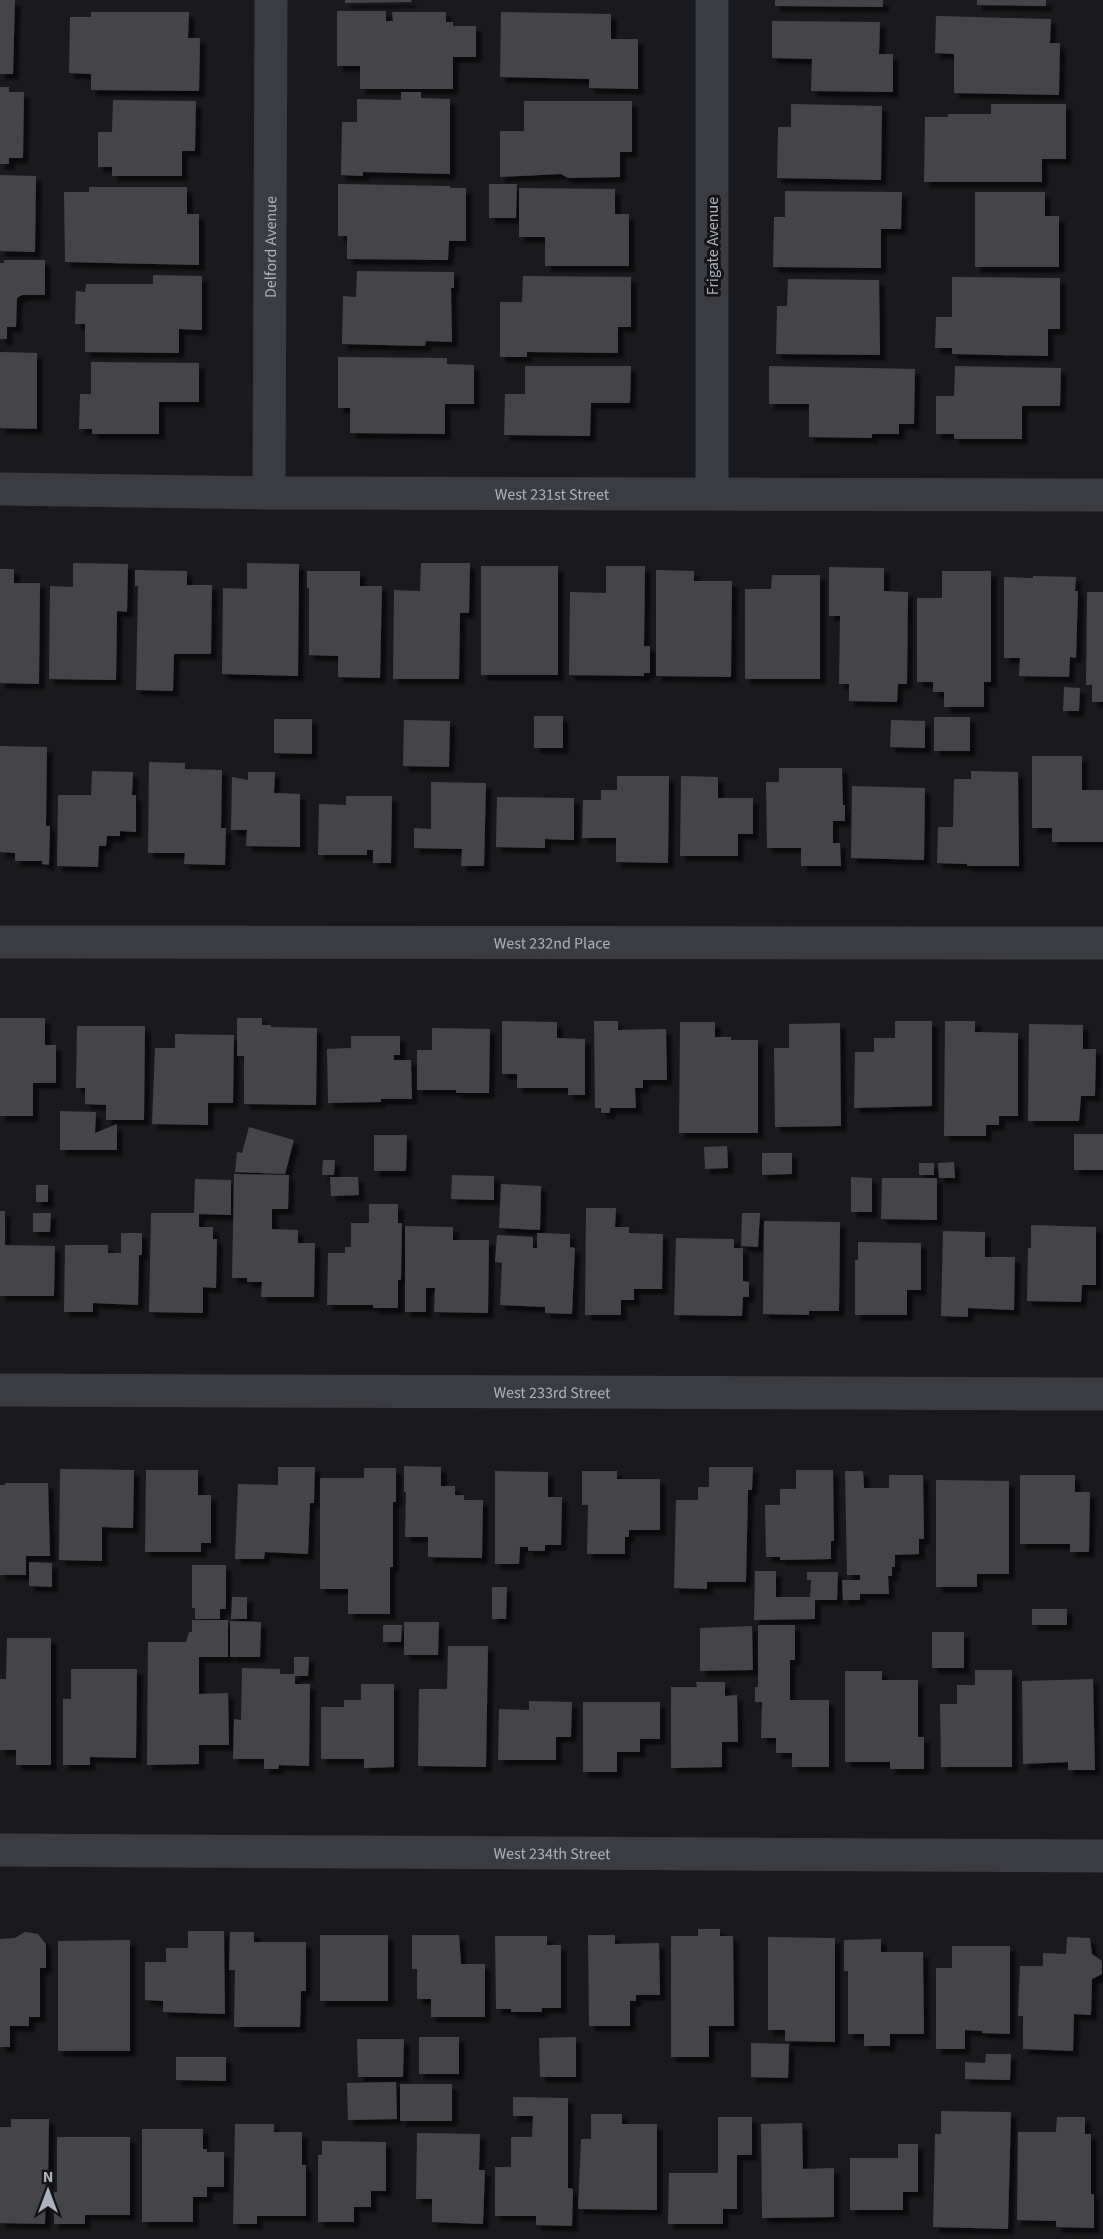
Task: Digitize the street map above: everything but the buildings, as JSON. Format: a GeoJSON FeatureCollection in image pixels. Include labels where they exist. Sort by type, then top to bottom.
{"type":"FeatureCollection","features":[{"type":"Feature","properties":{"kind":"street","name":"Delford Avenue"},"geometry":{"type":"LineString","coordinates":[[269,493],[271,0]]}},
{"type":"Feature","properties":{"kind":"street","name":"Frigate Avenue"},"geometry":{"type":"LineString","coordinates":[[712,0],[712,493]]}},
{"type":"Feature","properties":{"kind":"street","name":"West 231st Street"},"geometry":{"type":"LineString","coordinates":[[0,489],[269,493],[1103,495]]}},
{"type":"Feature","properties":{"kind":"street","name":"West 232nd Place"},"geometry":{"type":"LineString","coordinates":[[0,942],[1103,943]]}},
{"type":"Feature","properties":{"kind":"street","name":"West 233rd Street"},"geometry":{"type":"LineString","coordinates":[[0,1390],[1103,1394]]}},
{"type":"Feature","properties":{"kind":"street","name":"West 234th Street"},"geometry":{"type":"LineString","coordinates":[[0,1850],[1103,1856]]}}]}
